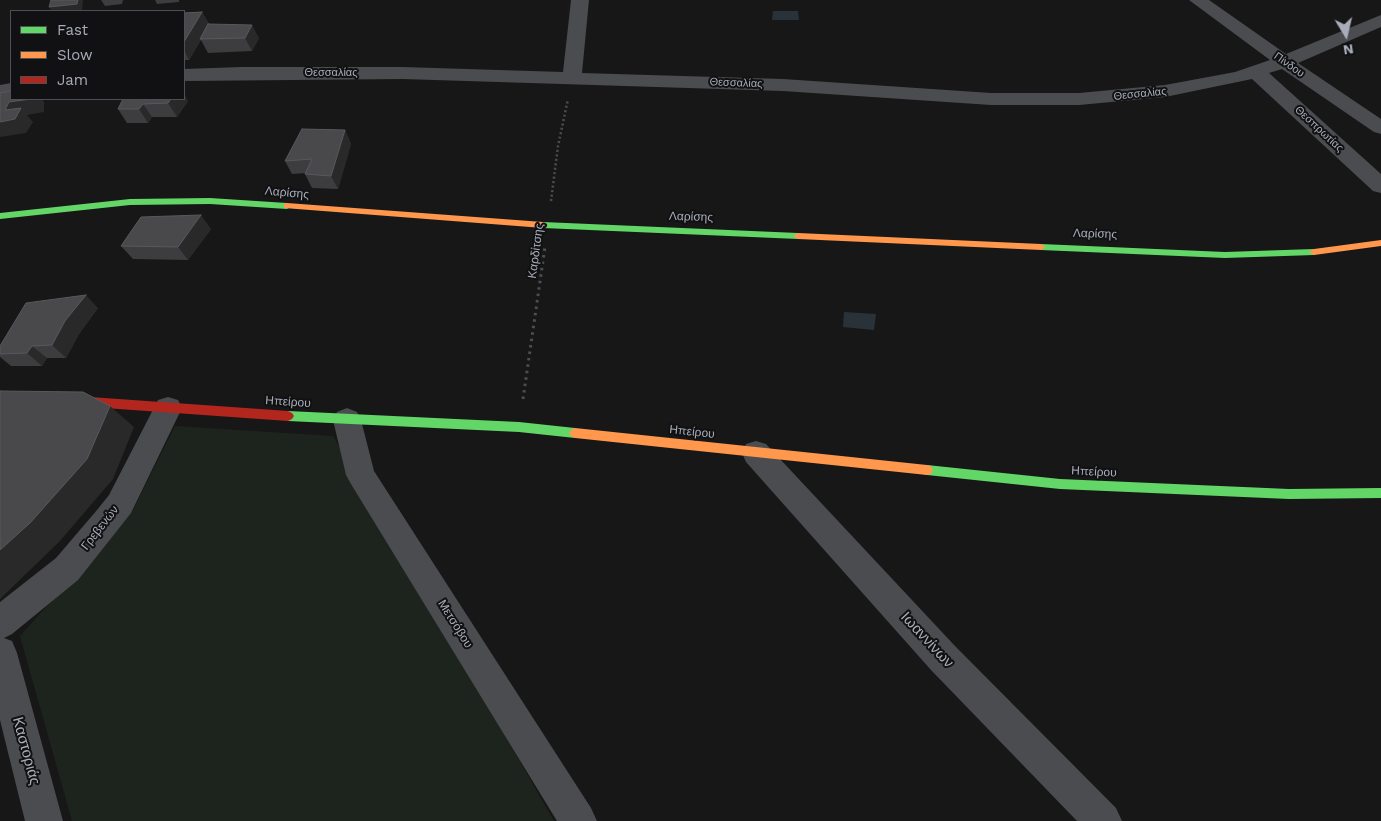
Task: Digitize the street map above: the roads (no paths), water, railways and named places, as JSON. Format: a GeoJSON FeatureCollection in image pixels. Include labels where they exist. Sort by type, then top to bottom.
{"type":"FeatureCollection","features":[{"type":"Feature","properties":{"kind":"street"},"geometry":{"type":"LineString","coordinates":[[572,78],[580,0]]}},
{"type":"Feature","properties":{"kind":"street","name":"Πίνδου"},"geometry":{"type":"LineString","coordinates":[[1198,0],[1284,62],[1381,128]]}},
{"type":"Feature","properties":{"kind":"street","name":"Θεσσαλίας"},"geometry":{"type":"LineString","coordinates":[[185,75],[403,73],[783,85],[991,99],[1106,98],[1219,82],[1256,72],[1284,62],[1381,20]]}},
{"type":"Feature","properties":{"kind":"street","name":"Θεσπρωτίας"},"geometry":{"type":"LineString","coordinates":[[1256,72],[1381,186]]}},
{"type":"Feature","properties":{"kind":"street","name":"Λαρίσης"},"geometry":{"type":"LineString","coordinates":[[0,216],[130,202],[210,201],[548,225],[1225,254],[1328,251],[1381,243]]}},
{"type":"Feature","properties":{"kind":"street","name":"Ηπείρου"},"geometry":{"type":"LineString","coordinates":[[0,403],[62,400],[347,420],[519,427],[1060,484],[1241,493],[1336,495],[1381,493]]}},
{"type":"Feature","properties":{"kind":"street","name":"Γρεβενών"},"geometry":{"type":"LineString","coordinates":[[0,623],[67,568],[108,520],[120,504],[168,408]]}},
{"type":"Feature","properties":{"kind":"street","name":"Μετσόβου"},"geometry":{"type":"LineString","coordinates":[[347,420],[361,474],[578,821]]}},
{"type":"Feature","properties":{"kind":"street","name":"Ιωαννίνων"},"geometry":{"type":"LineString","coordinates":[[756,453],[942,658],[1103,821]]}},
{"type":"Feature","properties":{"kind":"street","name":"Καστοριάς"},"geometry":{"type":"LineString","coordinates":[[0,652],[44,821]]}}]}
